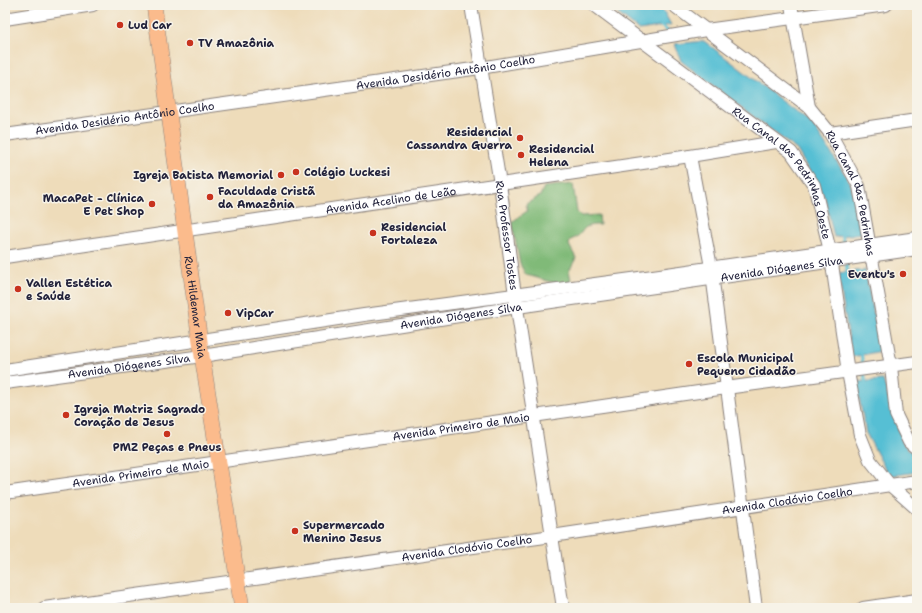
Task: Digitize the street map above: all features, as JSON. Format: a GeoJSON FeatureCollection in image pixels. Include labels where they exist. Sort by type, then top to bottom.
{"type":"FeatureCollection","features":[{"type":"Feature","properties":{"kind":"main road","name":"Rua Hildemar Maia"},"geometry":{"type":"LineString","coordinates":[[154,5],[170,112],[202,356],[242,608]]}},
{"type":"Feature","properties":{"kind":"street"},"geometry":{"type":"LineString","coordinates":[[5,19],[93,5]]}},
{"type":"Feature","properties":{"kind":"street","name":"Rua Professor Tostes"},"geometry":{"type":"LineString","coordinates":[[471,5],[500,184],[516,301],[563,608]]}},
{"type":"Feature","properties":{"kind":"street","name":"Rua Canal das Pedrinhas Oeste"},"geometry":{"type":"LineString","coordinates":[[594,5],[791,152],[814,185],[835,255],[860,435],[870,460],[917,509]]}},
{"type":"Feature","properties":{"kind":"street","name":"Rua Canal das Pedrinhas"},"geometry":{"type":"LineString","coordinates":[[673,5],[809,107],[830,133],[859,186],[866,251],[896,415],[909,442],[917,449]]}},
{"type":"Feature","properties":{"kind":"street"},"geometry":{"type":"LineString","coordinates":[[791,5],[792,18],[809,107]]}},
{"type":"Feature","properties":{"kind":"street","name":"Avenida Desidério Antônio Coelho"},"geometry":{"type":"LineString","coordinates":[[5,135],[480,68],[691,32],[886,5]]}},
{"type":"Feature","properties":{"kind":"street"},"geometry":{"type":"LineString","coordinates":[[830,133],[917,120]]}},
{"type":"Feature","properties":{"kind":"street","name":"Avenida Acelino de Leão"},"geometry":{"type":"LineString","coordinates":[[5,257],[776,142]]}},
{"type":"Feature","properties":{"kind":"street"},"geometry":{"type":"LineString","coordinates":[[690,156],[712,273],[756,608]]}},
{"type":"Feature","properties":{"kind":"street","name":"Avenida Diógenes Silva"},"geometry":{"type":"LineString","coordinates":[[866,251],[917,238]]}},
{"type":"Feature","properties":{"kind":"street","name":"Avenida Diógenes Silva"},"geometry":{"type":"LineString","coordinates":[[5,370],[364,315],[516,301],[835,255],[866,251],[917,249]]}},
{"type":"Feature","properties":{"kind":"street","name":"Avenida Diógenes Silva"},"geometry":{"type":"LineString","coordinates":[[5,383],[202,356],[367,330],[516,301]]}},
{"type":"Feature","properties":{"kind":"street"},"geometry":{"type":"LineString","coordinates":[[364,315],[367,330]]}},
{"type":"Feature","properties":{"kind":"street","name":"Avenida Primeiro de Maio"},"geometry":{"type":"LineString","coordinates":[[5,493],[726,388],[917,362]]}},
{"type":"Feature","properties":{"kind":"street"},"geometry":{"type":"LineString","coordinates":[[48,364],[49,377]]}},
{"type":"Feature","properties":{"kind":"street","name":"Avenida Clodóvio Coelho"},"geometry":{"type":"LineString","coordinates":[[44,608],[552,536],[742,506],[917,481]]}},
{"type":"Feature","properties":{"kind":"street"},"geometry":{"type":"LineString","coordinates":[[863,608],[881,607],[917,600]]}},
{"type":"Feature","properties":{"kind":"green space"},"geometry":{"type":"Polygon","coordinates":[[[573,184],[577,212],[581,216],[599,215],[600,225],[588,226],[579,235],[570,240],[569,245],[576,258],[569,271],[571,280],[567,285],[526,275],[520,264],[512,222],[527,211],[526,204],[540,196],[544,187],[573,184]]]}},
{"type":"Feature","properties":{"kind":"water"},"geometry":{"type":"Polygon","coordinates":[[[607,5],[657,5],[663,10],[671,25],[639,30],[607,5]]]}},
{"type":"Feature","properties":{"kind":"water"},"geometry":{"type":"Polygon","coordinates":[[[704,41],[812,124],[850,182],[864,233],[834,237],[825,198],[797,150],[681,61],[675,44],[704,41]]]}},
{"type":"Feature","properties":{"kind":"water"},"geometry":{"type":"Polygon","coordinates":[[[865,270],[881,351],[852,357],[838,273],[865,270]]]}},
{"type":"Feature","properties":{"kind":"water"},"geometry":{"type":"Polygon","coordinates":[[[883,380],[903,444],[917,457],[917,472],[889,476],[866,433],[856,382],[883,380]]]}},
{"type":"Feature","properties":{"kind":"waterway"},"geometry":{"type":"LineString","coordinates":[[660,25],[670,33]]}},
{"type":"Feature","properties":{"kind":"waterway"},"geometry":{"type":"LineString","coordinates":[[842,233],[844,245]]}},
{"type":"Feature","properties":{"kind":"waterway"},"geometry":{"type":"LineString","coordinates":[[846,263],[848,275]]}},
{"type":"Feature","properties":{"kind":"waterway"},"geometry":{"type":"LineString","coordinates":[[861,352],[863,366]]}},
{"type":"Feature","properties":{"kind":"waterway"},"geometry":{"type":"LineString","coordinates":[[864,371],[866,386]]}},
{"type":"Feature","properties":{"kind":"place","name":"Lud Car"},"geometry":{"type":"Point","coordinates":[120,25]}},
{"type":"Feature","properties":{"kind":"place","name":"TV Amazônia"},"geometry":{"type":"Point","coordinates":[190,43]}},
{"type":"Feature","properties":{"kind":"place","name":"Residencial Cassandra Guerra"},"geometry":{"type":"Point","coordinates":[520,138]}},
{"type":"Feature","properties":{"kind":"place","name":"Residencial Helena"},"geometry":{"type":"Point","coordinates":[521,155]}},
{"type":"Feature","properties":{"kind":"place","name":"Colégio Luckesi"},"geometry":{"type":"Point","coordinates":[296,172]}},
{"type":"Feature","properties":{"kind":"place","name":"Igreja Batista Memorial"},"geometry":{"type":"Point","coordinates":[281,175]}},
{"type":"Feature","properties":{"kind":"place","name":"Faculdade Cristã da Amazônia"},"geometry":{"type":"Point","coordinates":[210,197]}},
{"type":"Feature","properties":{"kind":"place","name":"MacaPet - Clínica E Pet Shop"},"geometry":{"type":"Point","coordinates":[152,204]}},
{"type":"Feature","properties":{"kind":"place","name":"Residencial Fortaleza"},"geometry":{"type":"Point","coordinates":[373,233]}},
{"type":"Feature","properties":{"kind":"place","name":"Eventu's"},"geometry":{"type":"Point","coordinates":[903,274]}},
{"type":"Feature","properties":{"kind":"place","name":"Vallen Estética e Saúde"},"geometry":{"type":"Point","coordinates":[18,289]}},
{"type":"Feature","properties":{"kind":"place","name":"VipCar"},"geometry":{"type":"Point","coordinates":[228,313]}},
{"type":"Feature","properties":{"kind":"place","name":"Escola Municipal Pequeno Cidadão"},"geometry":{"type":"Point","coordinates":[689,364]}},
{"type":"Feature","properties":{"kind":"place","name":"Igreja Matriz Sagrado Coração de Jesus"},"geometry":{"type":"Point","coordinates":[66,415]}},
{"type":"Feature","properties":{"kind":"place","name":"PMZ Peças e Pneus"},"geometry":{"type":"Point","coordinates":[167,434]}},
{"type":"Feature","properties":{"kind":"place","name":"Supermercado Menino Jesus"},"geometry":{"type":"Point","coordinates":[295,531]}}]}
